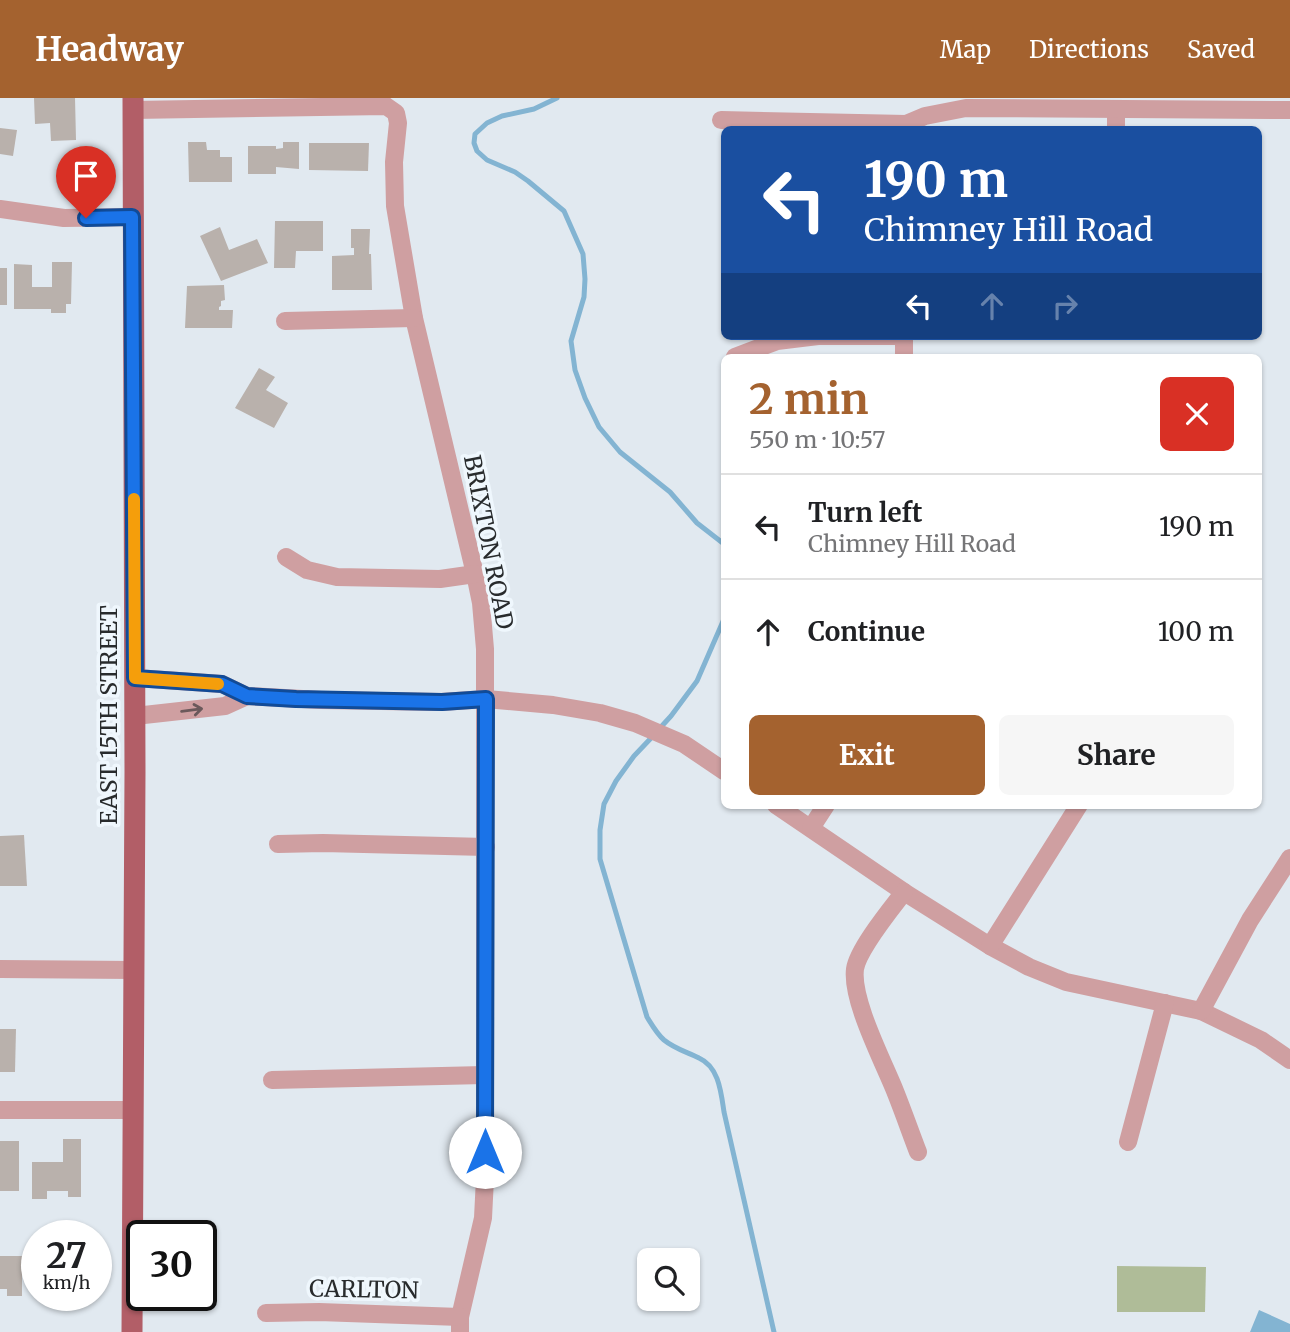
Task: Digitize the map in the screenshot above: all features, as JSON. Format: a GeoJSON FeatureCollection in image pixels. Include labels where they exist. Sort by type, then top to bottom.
{"type":"FeatureCollection","features":[{"type":"Feature","properties":{"kind":"main road","name":"EAST 15TH STREET"},"geometry":{"type":"LineString","coordinates":[[132,1332],[135,716],[133,104]]}},
{"type":"Feature","properties":{"kind":"street","name":"BRIXTON ROAD"},"geometry":{"type":"LineString","coordinates":[[133,104],[386,106],[396,113],[398,123],[394,162],[395,206],[414,318],[475,573],[485,649],[485,1178],[483,1218],[460,1324]]}},
{"type":"Feature","properties":{"kind":"street"},"geometry":{"type":"LineString","coordinates":[[908,126],[925,116],[966,108],[1290,110]]}},
{"type":"Feature","properties":{"kind":"street"},"geometry":{"type":"LineString","coordinates":[[1116,110],[1116,126]]}},
{"type":"Feature","properties":{"kind":"street"},"geometry":{"type":"LineString","coordinates":[[721,120],[880,126]]}},
{"type":"Feature","properties":{"kind":"street"},"geometry":{"type":"LineString","coordinates":[[0,209],[64,218],[132,217]]}},
{"type":"Feature","properties":{"kind":"street"},"geometry":{"type":"LineString","coordinates":[[285,321],[414,318]]}},
{"type":"Feature","properties":{"kind":"street"},"geometry":{"type":"LineString","coordinates":[[741,354],[787,340]]}},
{"type":"Feature","properties":{"kind":"street"},"geometry":{"type":"LineString","coordinates":[[286,556],[307,570],[337,577],[440,579],[475,573]]}},
{"type":"Feature","properties":{"kind":"street"},"geometry":{"type":"LineString","coordinates":[[135,678],[222,684],[247,696],[442,702],[486,699],[553,705],[600,713],[635,723],[684,744],[721,769]]}},
{"type":"Feature","properties":{"kind":"street"},"geometry":{"type":"LineString","coordinates":[[135,716],[225,706],[247,696]]}},
{"type":"Feature","properties":{"kind":"street"},"geometry":{"type":"LineString","coordinates":[[782,809],[904,891],[990,946],[1029,967],[1066,982],[1201,1011],[1261,1040],[1290,1060]]}},
{"type":"Feature","properties":{"kind":"street"},"geometry":{"type":"LineString","coordinates":[[811,828],[823,809]]}},
{"type":"Feature","properties":{"kind":"street"},"geometry":{"type":"LineString","coordinates":[[990,946],[1076,809]]}},
{"type":"Feature","properties":{"kind":"street"},"geometry":{"type":"LineString","coordinates":[[278,844],[486,847]]}},
{"type":"Feature","properties":{"kind":"street"},"geometry":{"type":"LineString","coordinates":[[1201,1011],[1251,920],[1290,858]]}},
{"type":"Feature","properties":{"kind":"street"},"geometry":{"type":"LineString","coordinates":[[904,891],[868,940],[855,967],[855,985],[861,1008],[918,1152]]}},
{"type":"Feature","properties":{"kind":"street"},"geometry":{"type":"LineString","coordinates":[[0,969],[134,970]]}},
{"type":"Feature","properties":{"kind":"street"},"geometry":{"type":"LineString","coordinates":[[1128,1142],[1165,1003]]}},
{"type":"Feature","properties":{"kind":"street"},"geometry":{"type":"LineString","coordinates":[[272,1080],[484,1075]]}},
{"type":"Feature","properties":{"kind":"street"},"geometry":{"type":"LineString","coordinates":[[0,1110],[133,1110]]}},
{"type":"Feature","properties":{"kind":"street","name":"CARLTON"},"geometry":{"type":"LineString","coordinates":[[267,1313],[319,1312],[460,1324]]}},
{"type":"Feature","properties":{"kind":"green space"},"geometry":{"type":"Polygon","coordinates":[[[1117,1266],[1206,1267],[1205,1312],[1117,1312],[1117,1266]]]}},
{"type":"Feature","properties":{"kind":"water"},"geometry":{"type":"Polygon","coordinates":[[[1259,1310],[1290,1324],[1290,1332],[1250,1332],[1259,1310]]]}},
{"type":"Feature","properties":{"kind":"building"},"geometry":{"type":"Polygon","coordinates":[[[34,98],[75,98],[76,140],[51,141],[50,123],[35,124],[34,98]]]}},
{"type":"Feature","properties":{"kind":"building"},"geometry":{"type":"Polygon","coordinates":[[[0,128],[17,130],[13,156],[0,154],[0,128]]]}},
{"type":"Feature","properties":{"kind":"building"},"geometry":{"type":"Polygon","coordinates":[[[188,142],[206,142],[207,150],[220,150],[220,157],[232,157],[232,182],[189,182],[188,142]]]}},
{"type":"Feature","properties":{"kind":"building"},"geometry":{"type":"Polygon","coordinates":[[[283,142],[299,142],[299,169],[276,167],[276,174],[248,174],[248,146],[276,146],[276,149],[283,148],[283,142]]]}},
{"type":"Feature","properties":{"kind":"building"},"geometry":{"type":"Polygon","coordinates":[[[309,143],[369,143],[368,171],[309,170],[309,143]]]}},
{"type":"Feature","properties":{"kind":"building"},"geometry":{"type":"Polygon","coordinates":[[[275,221],[323,221],[323,251],[296,251],[295,268],[274,268],[275,221]]]}},
{"type":"Feature","properties":{"kind":"building"},"geometry":{"type":"Polygon","coordinates":[[[220,227],[229,250],[257,239],[268,263],[221,281],[200,236],[220,227]]]}},
{"type":"Feature","properties":{"kind":"building"},"geometry":{"type":"Polygon","coordinates":[[[351,229],[370,229],[372,290],[332,290],[332,256],[354,255],[354,248],[351,248],[351,229]]]}},
{"type":"Feature","properties":{"kind":"building"},"geometry":{"type":"Polygon","coordinates":[[[52,262],[72,262],[71,304],[66,304],[66,313],[51,313],[51,309],[14,309],[14,264],[32,265],[32,287],[52,287],[52,262]]]}},
{"type":"Feature","properties":{"kind":"building"},"geometry":{"type":"Polygon","coordinates":[[[0,268],[7,268],[7,305],[0,305],[0,268]]]}},
{"type":"Feature","properties":{"kind":"building"},"geometry":{"type":"Polygon","coordinates":[[[224,285],[225,300],[221,301],[219,310],[233,310],[232,328],[185,328],[187,286],[224,285]]]}},
{"type":"Feature","properties":{"kind":"building"},"geometry":{"type":"Polygon","coordinates":[[[259,368],[275,377],[266,390],[288,403],[274,428],[235,408],[259,368]]]}},
{"type":"Feature","properties":{"kind":"building"},"geometry":{"type":"Polygon","coordinates":[[[24,835],[27,886],[0,886],[0,836],[24,835]]]}},
{"type":"Feature","properties":{"kind":"building"},"geometry":{"type":"Polygon","coordinates":[[[0,1029],[16,1029],[15,1072],[0,1072],[0,1029]]]}},
{"type":"Feature","properties":{"kind":"building"},"geometry":{"type":"Polygon","coordinates":[[[63,1139],[81,1139],[81,1197],[68,1197],[68,1191],[47,1191],[47,1199],[32,1199],[32,1162],[63,1162],[63,1139]]]}},
{"type":"Feature","properties":{"kind":"building"},"geometry":{"type":"Polygon","coordinates":[[[0,1141],[19,1141],[19,1191],[0,1191],[0,1141]]]}},
{"type":"Feature","properties":{"kind":"building"},"geometry":{"type":"Polygon","coordinates":[[[0,1256],[21,1256],[21,1296],[7,1296],[7,1289],[0,1289],[0,1256]]]}},
{"type":"Feature","properties":{"kind":"waterway"},"geometry":{"type":"LineString","coordinates":[[557,98],[534,109],[502,116],[487,123],[475,134],[474,143],[477,151],[487,160],[515,172],[564,211],[583,254],[584,297],[571,341],[575,370],[599,427],[620,452],[670,492],[697,523],[721,542]]}},
{"type":"Feature","properties":{"kind":"waterway"},"geometry":{"type":"LineString","coordinates":[[660,728],[697,681],[721,626]]}},
{"type":"Feature","properties":{"kind":"waterway"},"geometry":{"type":"LineString","coordinates":[[653,736],[634,756],[604,804],[600,830],[600,859],[647,1017],[664,1040],[706,1062],[718,1081],[774,1332]]}},
{"type":"Feature","properties":{"kind":"slow traffic"},"geometry":{"type":"LineString","coordinates":[[134,499],[135,678],[218,684]]}},
{"type":"Feature","properties":{"kind":"route"},"geometry":{"type":"LineString","coordinates":[[86,218],[132,217],[135,678],[222,684],[247,696],[296,699],[442,702],[486,699],[485,1152]]}}]}
